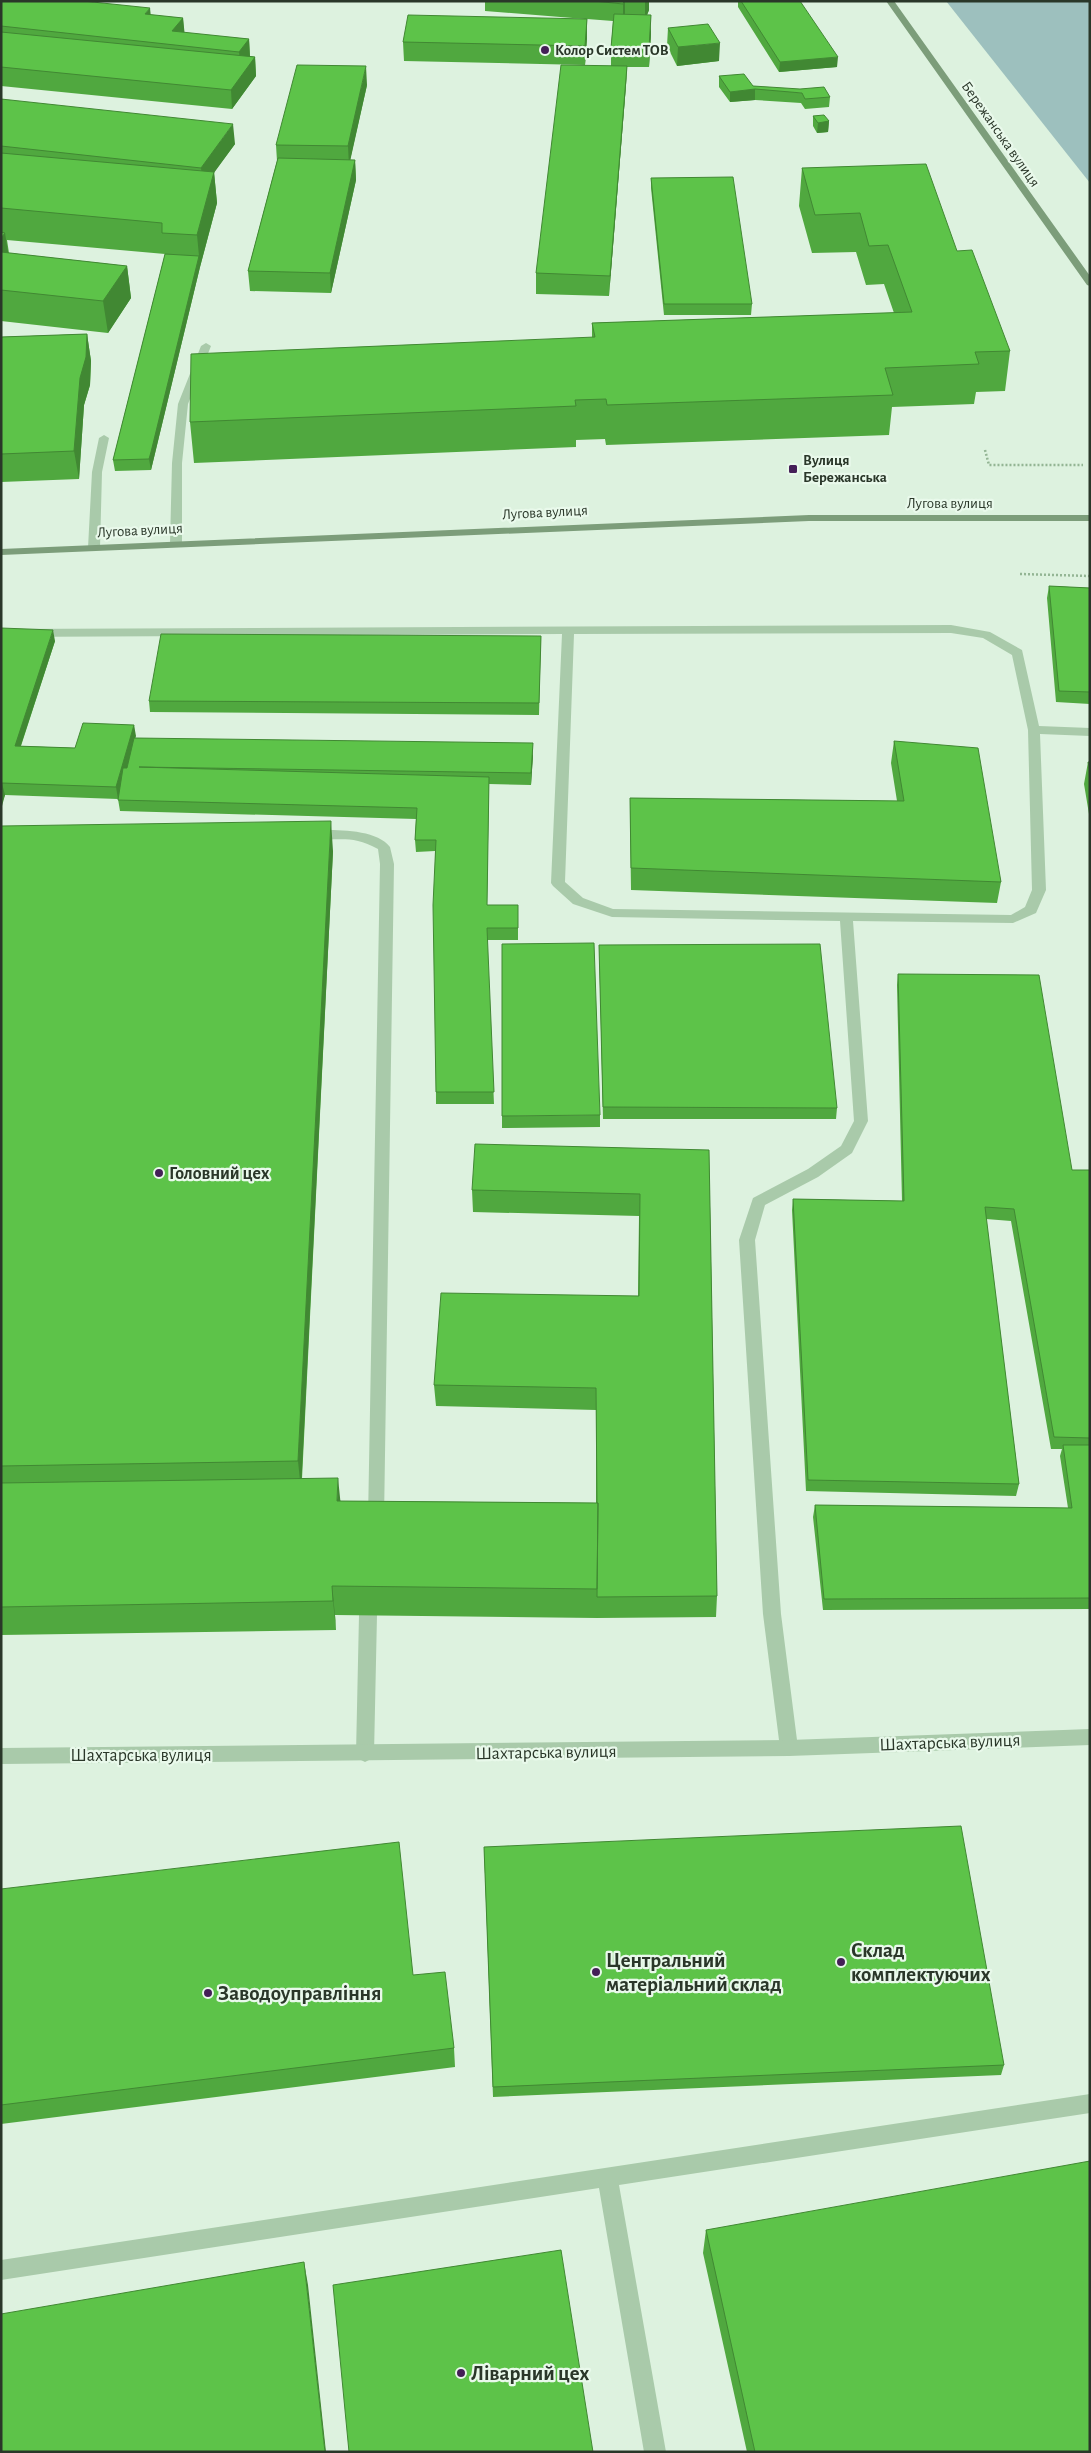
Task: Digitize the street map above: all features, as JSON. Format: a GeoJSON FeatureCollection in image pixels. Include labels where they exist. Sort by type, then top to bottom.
{"type":"FeatureCollection","features":[{"type":"Feature","properties":{"kind":"main road","name":"Бережанська вулиця"},"geometry":{"type":"LineString","coordinates":[[890,1],[1090,283]]}},
{"type":"Feature","properties":{"kind":"main road","name":"Лугова вулиця"},"geometry":{"type":"LineString","coordinates":[[1,552],[631,524],[810,518],[1090,518]]}},
{"type":"Feature","properties":{"kind":"street"},"geometry":{"type":"LineString","coordinates":[[176,544],[177,463],[183,404],[206,346]]}},
{"type":"Feature","properties":{"kind":"street"},"geometry":{"type":"LineString","coordinates":[[94,548],[97,472],[104,438]]}},
{"type":"Feature","properties":{"kind":"street"},"geometry":{"type":"LineString","coordinates":[[1,633],[951,629],[986,635],[1018,653],[1034,730],[1039,890],[1031,910],[1013,919],[846,918],[612,913],[578,901],[558,883],[568,631]]}},
{"type":"Feature","properties":{"kind":"street"},"geometry":{"type":"LineString","coordinates":[[1034,730],[1090,732]]}},
{"type":"Feature","properties":{"kind":"street"},"geometry":{"type":"LineString","coordinates":[[300,834],[352,834],[368,837],[384,847],[387,864],[376,1529]]}},
{"type":"Feature","properties":{"kind":"street"},"geometry":{"type":"LineString","coordinates":[[789,1748],[772,1614],[747,1240],[758,1202],[813,1173],[847,1149],[861,1122],[846,918]]}},
{"type":"Feature","properties":{"kind":"street"},"geometry":{"type":"LineString","coordinates":[[365,1754],[368,1615]]}},
{"type":"Feature","properties":{"kind":"street","name":"Шахтарська вулиця"},"geometry":{"type":"LineString","coordinates":[[1,1756],[365,1754],[789,1748],[1090,1737]]}},
{"type":"Feature","properties":{"kind":"street"},"geometry":{"type":"LineString","coordinates":[[1,2270],[1090,2103]]}},
{"type":"Feature","properties":{"kind":"street"},"geometry":{"type":"LineString","coordinates":[[607,2177],[655,2452]]}},
{"type":"Feature","properties":{"kind":"path"},"geometry":{"type":"LineString","coordinates":[[986,450],[989,465],[1083,464]]}},
{"type":"Feature","properties":{"kind":"path"},"geometry":{"type":"LineString","coordinates":[[1020,574],[1090,576]]}},
{"type":"Feature","properties":{"kind":"shaded area"},"geometry":{"type":"Polygon","coordinates":[[[946,1],[1090,1],[1090,183],[946,1]]]}},
{"type":"Feature","properties":{"kind":"building"},"geometry":{"type":"Polygon","coordinates":[[[1,1],[83,1],[150,8],[145,14],[183,18],[172,31],[249,39],[239,52],[1,26],[1,1]]]}},
{"type":"Feature","properties":{"kind":"building"},"geometry":{"type":"Polygon","coordinates":[[[594,1],[624,1],[623,4],[594,1]]]}},
{"type":"Feature","properties":{"kind":"building"},"geometry":{"type":"Polygon","coordinates":[[[741,1],[800,1],[838,57],[780,62],[741,1]]]}},
{"type":"Feature","properties":{"kind":"building"},"geometry":{"type":"Polygon","coordinates":[[[614,14],[651,15],[649,48],[611,48],[614,14]]]}},
{"type":"Feature","properties":{"kind":"building"},"geometry":{"type":"Polygon","coordinates":[[[408,15],[587,19],[585,46],[403,42],[408,15]]]}},
{"type":"Feature","properties":{"kind":"building"},"geometry":{"type":"Polygon","coordinates":[[[708,24],[720,43],[678,47],[668,28],[708,24]]]}},
{"type":"Feature","properties":{"kind":"building"},"geometry":{"type":"Polygon","coordinates":[[[1,32],[255,57],[231,90],[1,67],[1,32]]]}},
{"type":"Feature","properties":{"kind":"building"},"geometry":{"type":"Polygon","coordinates":[[[297,65],[366,66],[348,146],[276,145],[297,65]]]}},
{"type":"Feature","properties":{"kind":"building"},"geometry":{"type":"Polygon","coordinates":[[[561,65],[627,66],[610,276],[536,273],[561,65]]]}},
{"type":"Feature","properties":{"kind":"building"},"geometry":{"type":"Polygon","coordinates":[[[744,74],[753,86],[800,89],[824,87],[830,97],[805,99],[802,93],[755,89],[730,92],[719,76],[744,74]]]}},
{"type":"Feature","properties":{"kind":"building"},"geometry":{"type":"Polygon","coordinates":[[[1,99],[233,124],[201,168],[1,146],[1,99]]]}},
{"type":"Feature","properties":{"kind":"building"},"geometry":{"type":"Polygon","coordinates":[[[824,115],[829,121],[818,123],[813,116],[824,115]]]}},
{"type":"Feature","properties":{"kind":"building"},"geometry":{"type":"Polygon","coordinates":[[[1,153],[214,172],[197,235],[162,233],[162,223],[1,208],[1,153]]]}},
{"type":"Feature","properties":{"kind":"building"},"geometry":{"type":"Polygon","coordinates":[[[278,158],[355,160],[330,273],[248,271],[278,158]]]}},
{"type":"Feature","properties":{"kind":"building"},"geometry":{"type":"Polygon","coordinates":[[[926,164],[957,251],[972,250],[1010,351],[975,352],[979,364],[885,368],[893,395],[607,405],[606,399],[575,400],[576,406],[190,422],[191,354],[595,337],[592,323],[912,312],[888,245],[869,246],[860,213],[815,215],[802,168],[926,164]]]}},
{"type":"Feature","properties":{"kind":"building"},"geometry":{"type":"Polygon","coordinates":[[[733,177],[752,304],[664,304],[651,178],[733,177]]]}},
{"type":"Feature","properties":{"kind":"building"},"geometry":{"type":"Polygon","coordinates":[[[1,252],[127,266],[103,301],[1,290],[1,252]]]}},
{"type":"Feature","properties":{"kind":"building"},"geometry":{"type":"Polygon","coordinates":[[[165,254],[199,256],[151,452],[149,459],[113,460],[165,254]]]}},
{"type":"Feature","properties":{"kind":"building"},"geometry":{"type":"Polygon","coordinates":[[[87,334],[86,357],[80,378],[74,451],[1,454],[1,337],[87,334]]]}},
{"type":"Feature","properties":{"kind":"building"},"geometry":{"type":"Polygon","coordinates":[[[1049,586],[1090,588],[1090,692],[1059,691],[1049,586]]]}},
{"type":"Feature","properties":{"kind":"building"},"geometry":{"type":"Polygon","coordinates":[[[1,628],[53,630],[15,746],[75,748],[83,723],[134,725],[116,787],[2,783],[1,787],[1,628]]]}},
{"type":"Feature","properties":{"kind":"building"},"geometry":{"type":"Polygon","coordinates":[[[161,634],[541,636],[539,703],[149,701],[161,634]]]}},
{"type":"Feature","properties":{"kind":"building"},"geometry":{"type":"Polygon","coordinates":[[[134,738],[533,743],[531,773],[139,767],[489,777],[487,905],[518,905],[518,928],[487,928],[494,1092],[436,1092],[433,905],[436,840],[415,840],[417,808],[118,800],[123,768],[127,768],[134,738]]]}},
{"type":"Feature","properties":{"kind":"building"},"geometry":{"type":"Polygon","coordinates":[[[894,741],[978,748],[1001,882],[631,868],[630,798],[904,801],[894,741]]]}},
{"type":"Feature","properties":{"kind":"building","name":"Головний цех"},"geometry":{"type":"Polygon","coordinates":[[[331,821],[298,1461],[1,1466],[1,826],[331,821]]]}},
{"type":"Feature","properties":{"kind":"building"},"geometry":{"type":"Polygon","coordinates":[[[594,943],[600,1115],[502,1116],[502,944],[594,943]]]}},
{"type":"Feature","properties":{"kind":"building"},"geometry":{"type":"Polygon","coordinates":[[[820,944],[837,1108],[603,1107],[599,945],[820,944]]]}},
{"type":"Feature","properties":{"kind":"building"},"geometry":{"type":"Polygon","coordinates":[[[898,974],[1039,975],[1072,1170],[1090,1170],[1090,1438],[1054,1437],[1014,1209],[985,1207],[1019,1484],[808,1480],[793,1199],[904,1201],[898,974]]]}},
{"type":"Feature","properties":{"kind":"building"},"geometry":{"type":"Polygon","coordinates":[[[475,1144],[709,1150],[717,1596],[597,1597],[596,1388],[434,1385],[441,1293],[639,1296],[640,1194],[472,1190],[475,1144]]]}},
{"type":"Feature","properties":{"kind":"building"},"geometry":{"type":"Polygon","coordinates":[[[1063,1445],[1090,1445],[1090,1598],[824,1599],[815,1505],[1072,1508],[1063,1445]]]}},
{"type":"Feature","properties":{"kind":"building"},"geometry":{"type":"Polygon","coordinates":[[[338,1478],[337,1501],[598,1503],[597,1589],[332,1586],[333,1601],[1,1607],[1,1483],[338,1478]]]}},
{"type":"Feature","properties":{"kind":"building"},"geometry":{"type":"Polygon","coordinates":[[[961,1826],[1004,2065],[493,2087],[484,1847],[961,1826]]]}},
{"type":"Feature","properties":{"kind":"building","name":"Заводоуправління"},"geometry":{"type":"Polygon","coordinates":[[[399,1842],[413,1975],[445,1972],[454,2048],[1,2105],[1,1889],[399,1842]]]}},
{"type":"Feature","properties":{"kind":"building"},"geometry":{"type":"Polygon","coordinates":[[[1090,2161],[1090,2452],[755,2452],[706,2230],[1090,2161]]]}},
{"type":"Feature","properties":{"kind":"building","name":"Ліварний цех"},"geometry":{"type":"Polygon","coordinates":[[[561,2250],[593,2452],[349,2452],[333,2285],[561,2250]]]}},
{"type":"Feature","properties":{"kind":"building"},"geometry":{"type":"Polygon","coordinates":[[[304,2262],[325,2452],[1,2452],[1,2314],[304,2262]]]}},
{"type":"Feature","properties":{"kind":"place","name":"Колор Систем ТОВ"},"geometry":{"type":"Point","coordinates":[545,50]}},
{"type":"Feature","properties":{"kind":"place","name":"Вулиця Бережанська"},"geometry":{"type":"Point","coordinates":[793,469]}},
{"type":"Feature","properties":{"kind":"place","name":"Головний цех"},"geometry":{"type":"Point","coordinates":[159,1173]}},
{"type":"Feature","properties":{"kind":"place","name":"Склад комплектуючих"},"geometry":{"type":"Point","coordinates":[841,1962]}},
{"type":"Feature","properties":{"kind":"place","name":"Центральний матеріальний склад"},"geometry":{"type":"Point","coordinates":[596,1972]}},
{"type":"Feature","properties":{"kind":"place","name":"Заводоуправління"},"geometry":{"type":"Point","coordinates":[208,1993]}},
{"type":"Feature","properties":{"kind":"place","name":"Ліварний цех"},"geometry":{"type":"Point","coordinates":[461,2373]}}]}
